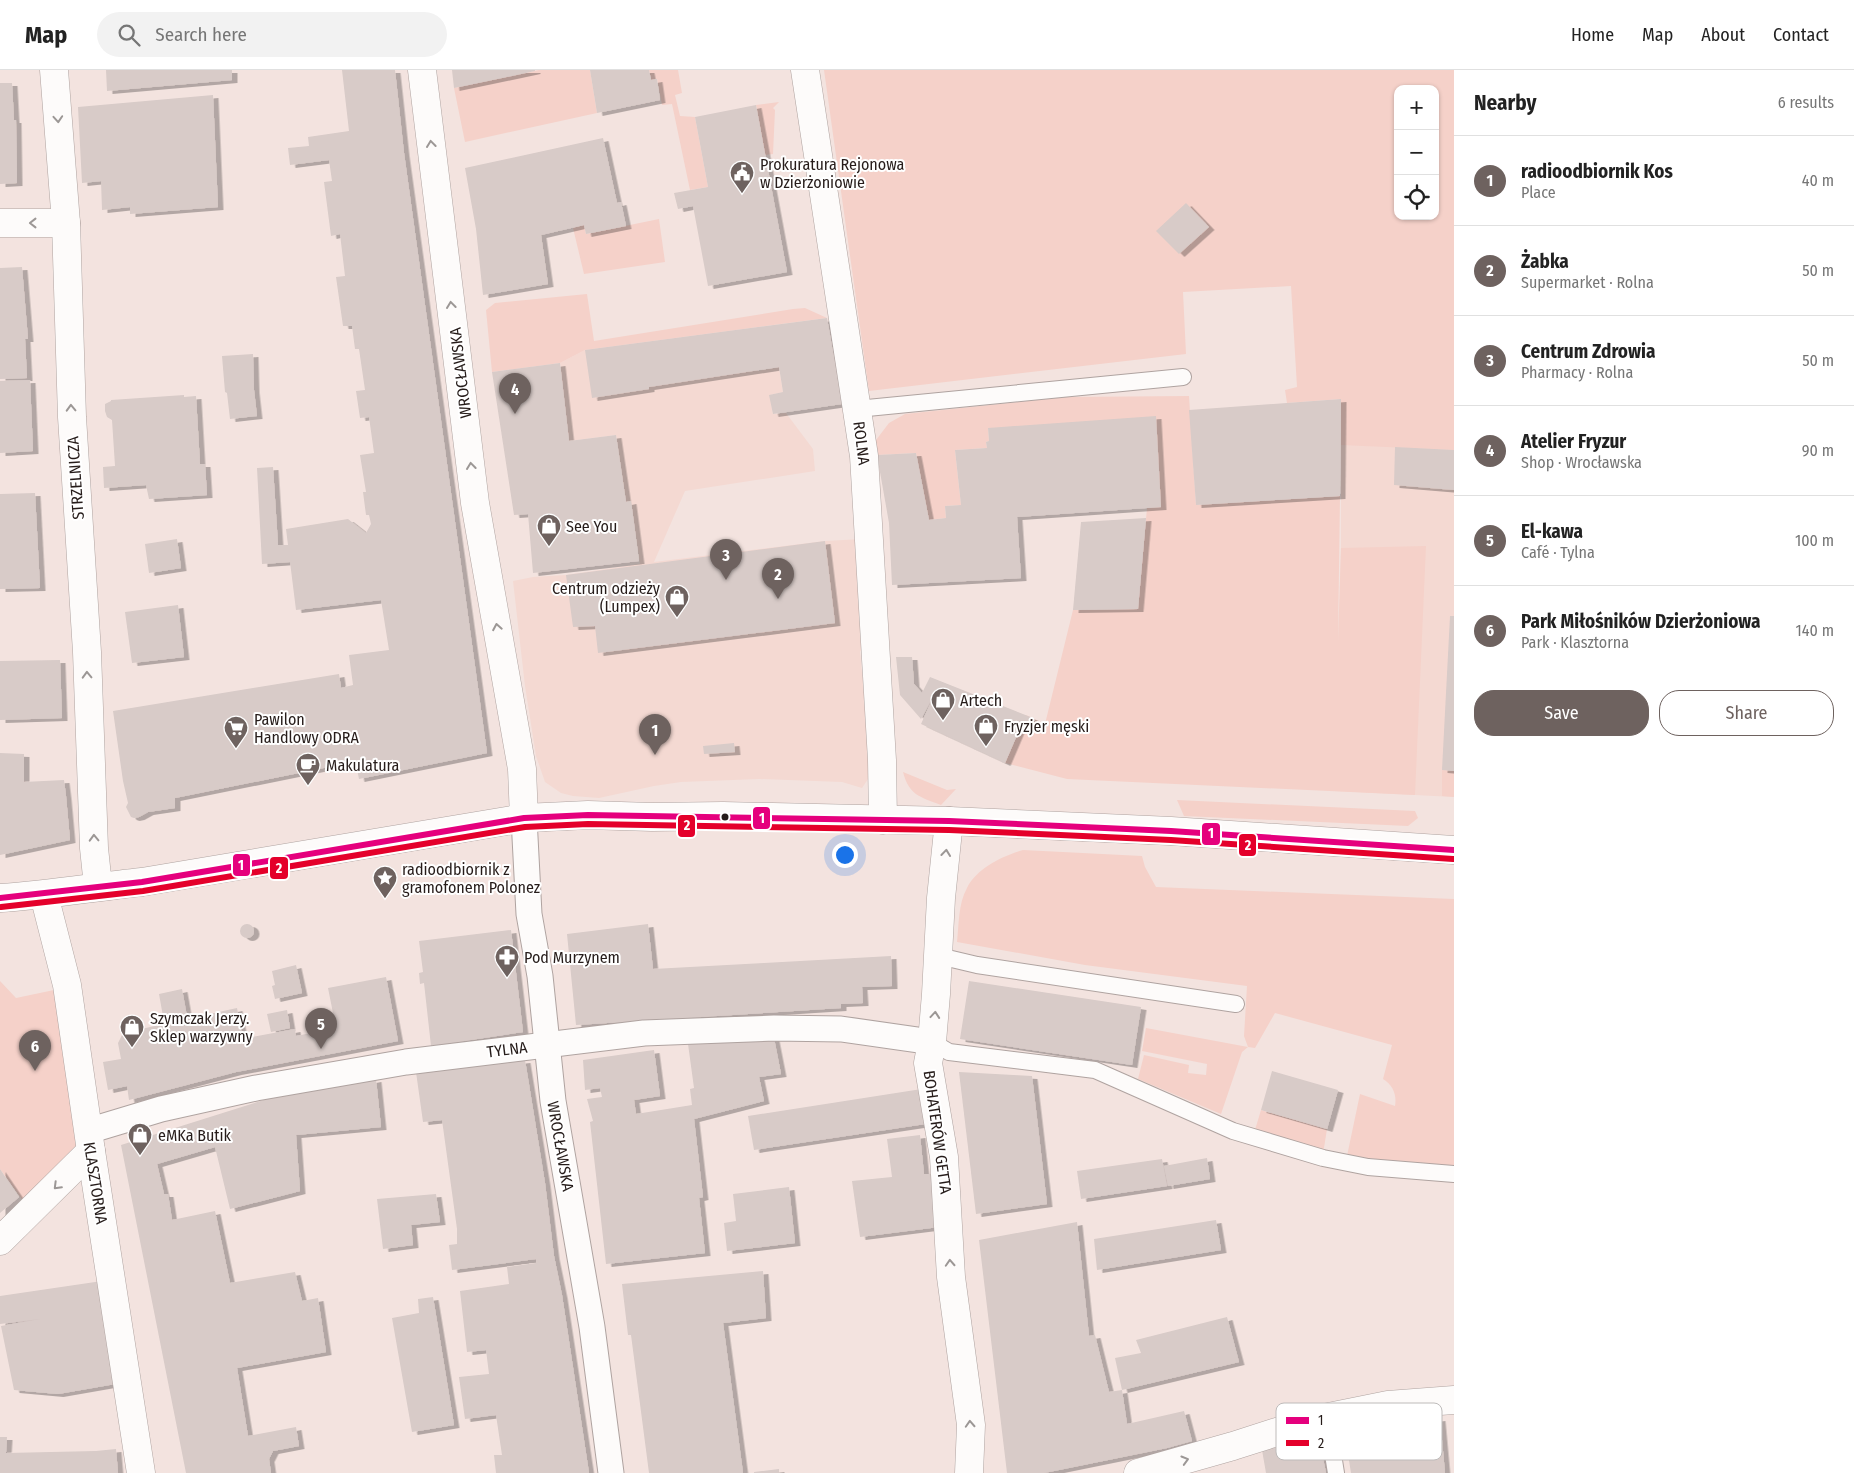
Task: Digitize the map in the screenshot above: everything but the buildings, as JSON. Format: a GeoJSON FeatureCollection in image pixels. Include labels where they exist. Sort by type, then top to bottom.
{"type":"FeatureCollection","features":[{"type":"Feature","properties":{"kind":"street","name":"STRZELNICZA"},"geometry":{"type":"LineString","coordinates":[[54,70],[66,223],[72,417],[87,652],[94,848],[98,886]]}},
{"type":"Feature","properties":{"kind":"street","name":"WROCŁAWSKA"},"geometry":{"type":"LineString","coordinates":[[422,70],[476,503],[522,769],[529,914],[540,976],[553,1101],[592,1327],[611,1473]]}},
{"type":"Feature","properties":{"kind":"street","name":"ROLNA"},"geometry":{"type":"LineString","coordinates":[[805,70],[864,456],[882,760],[883,820]]}},
{"type":"Feature","properties":{"kind":"street"},"geometry":{"type":"LineString","coordinates":[[0,223],[66,223]]}},
{"type":"Feature","properties":{"kind":"street"},"geometry":{"type":"LineString","coordinates":[[0,898],[44,895],[98,886],[142,882],[524,818],[588,815],[949,821],[1171,831],[1454,850]]}},
{"type":"Feature","properties":{"kind":"street","name":"BOHATERÓW GETTA"},"geometry":{"type":"LineString","coordinates":[[949,821],[941,898],[932,1042],[928,1063],[944,1158],[951,1277],[971,1425],[969,1473]]}},
{"type":"Feature","properties":{"kind":"street","name":"KLASZTORNA"},"geometry":{"type":"LineString","coordinates":[[44,895],[67,985],[141,1473]]}},
{"type":"Feature","properties":{"kind":"street","name":"TYLNA"},"geometry":{"type":"LineString","coordinates":[[90,1141],[161,1109],[256,1088],[406,1062],[546,1044],[644,1033],[774,1028],[841,1029],[932,1042]]}},
{"type":"Feature","properties":{"kind":"street"},"geometry":{"type":"LineString","coordinates":[[0,1241],[90,1141]]}},
{"type":"Feature","properties":{"kind":"street"},"geometry":{"type":"LineString","coordinates":[[1414,1403],[1454,1400]]}},
{"type":"Feature","properties":{"kind":"street"},"geometry":{"type":"LineString","coordinates":[[1138,1473],[1276,1432]]}},
{"type":"Feature","properties":{"kind":"lane"},"geometry":{"type":"LineString","coordinates":[[857,409],[1183,377]]}},
{"type":"Feature","properties":{"kind":"lane"},"geometry":{"type":"LineString","coordinates":[[938,956],[977,965],[1236,1004]]}},
{"type":"Feature","properties":{"kind":"lane"},"geometry":{"type":"LineString","coordinates":[[932,1042],[949,1052],[1095,1070],[1233,1131],[1323,1158],[1368,1167],[1454,1174]]}},
{"type":"Feature","properties":{"kind":"lane"},"geometry":{"type":"LineString","coordinates":[[1334,1460],[1336,1473]]}},
{"type":"Feature","properties":{"kind":"shaded area"},"geometry":{"type":"Polygon","coordinates":[[[539,70],[590,70],[597,113],[465,142],[454,88],[539,70]]]}},
{"type":"Feature","properties":{"kind":"shaded area"},"geometry":{"type":"Polygon","coordinates":[[[649,70],[678,70],[682,93],[675,95],[680,116],[695,117],[708,187],[690,190],[672,104],[662,105],[657,79],[651,80],[649,70]]]}},
{"type":"Feature","properties":{"kind":"shaded area"},"geometry":{"type":"Polygon","coordinates":[[[824,70],[1454,70],[1454,450],[1341,445],[1341,399],[1287,403],[1285,390],[1297,387],[1291,286],[1183,292],[1186,354],[869,391],[824,70]]]}},
{"type":"Feature","properties":{"kind":"shaded area"},"geometry":{"type":"Polygon","coordinates":[[[1351,70],[1454,70],[1454,797],[1336,791],[1341,548],[1341,399],[1351,70]]]}},
{"type":"Feature","properties":{"kind":"shaded area"},"geometry":{"type":"Polygon","coordinates":[[[779,102],[773,108],[775,110],[773,154],[765,155],[756,105],[779,102]]]}},
{"type":"Feature","properties":{"kind":"shaded area"},"geometry":{"type":"Polygon","coordinates":[[[659,219],[665,262],[584,274],[573,228],[584,225],[586,234],[659,219]]]}},
{"type":"Feature","properties":{"kind":"shaded area"},"geometry":{"type":"Polygon","coordinates":[[[587,294],[594,341],[793,309],[805,308],[827,318],[585,350],[560,363],[492,372],[486,310],[495,303],[587,294]]]}},
{"type":"Feature","properties":{"kind":"shaded area"},"geometry":{"type":"Polygon","coordinates":[[[752,328],[758,371],[779,367],[783,392],[770,395],[773,414],[786,413],[813,449],[815,471],[685,491],[654,562],[825,541],[862,539],[865,643],[860,652],[870,754],[870,776],[862,788],[842,782],[759,779],[681,782],[599,798],[561,793],[545,782],[536,756],[525,686],[513,581],[640,564],[631,501],[626,502],[616,435],[569,441],[560,363],[585,350],[752,328]]]}},
{"type":"Feature","properties":{"kind":"shaded area"},"geometry":{"type":"Polygon","coordinates":[[[1189,396],[1196,505],[1340,496],[1338,641],[1341,548],[1426,546],[1415,795],[1067,779],[1005,763],[1026,715],[1045,724],[1073,610],[1138,609],[1147,508],[1160,507],[988,428],[989,441],[986,442],[987,448],[955,450],[961,505],[945,506],[946,518],[929,520],[916,453],[877,455],[873,444],[889,423],[905,414],[1066,397],[1189,396]]]}},
{"type":"Feature","properties":{"kind":"shaded area"},"geometry":{"type":"Polygon","coordinates":[[[1442,770],[1454,771],[1454,797],[1442,796],[1442,770]]]}},
{"type":"Feature","properties":{"kind":"shaded area"},"geometry":{"type":"Polygon","coordinates":[[[903,772],[947,790],[956,789],[941,805],[916,794],[905,780],[903,772]]]}},
{"type":"Feature","properties":{"kind":"shaded area"},"geometry":{"type":"Polygon","coordinates":[[[1177,800],[1415,811],[1418,818],[1408,826],[1184,816],[1177,800]]]}},
{"type":"Feature","properties":{"kind":"shaded area"},"geometry":{"type":"Polygon","coordinates":[[[1023,850],[1142,856],[1145,867],[1156,887],[1454,899],[1454,1167],[1347,1156],[1360,1094],[1395,1106],[1394,1091],[1383,1079],[1392,1045],[1275,1013],[1255,1048],[1248,1047],[1244,1036],[1247,986],[1085,965],[957,942],[962,901],[971,881],[991,864],[1023,850]]]}},
{"type":"Feature","properties":{"kind":"shaded area"},"geometry":{"type":"Polygon","coordinates":[[[0,981],[16,998],[54,990],[79,1142],[58,1172],[26,1205],[0,1169],[0,981]]]}},
{"type":"Feature","properties":{"kind":"shaded area"},"geometry":{"type":"Polygon","coordinates":[[[1146,1028],[1248,1047],[1242,1052],[1221,1114],[1138,1079],[1144,1055],[1189,1065],[1188,1073],[1206,1075],[1207,1064],[1142,1051],[1146,1028]]]}},
{"type":"Feature","properties":{"kind":"shaded area"},"geometry":{"type":"Polygon","coordinates":[[[1261,1110],[1327,1129],[1323,1154],[1255,1130],[1261,1110]]]}},
{"type":"Feature","properties":{"kind":"transit line","name":"1"},"geometry":{"type":"LineString","coordinates":[[0,898],[142,882],[524,818],[588,815],[949,821],[1171,831],[1454,850]]}},
{"type":"Feature","properties":{"kind":"transit line","name":"2"},"geometry":{"type":"LineString","coordinates":[[1,907],[143,891],[525,827],[588,824],[949,830],[1171,840],[1453,859]]}},
{"type":"Feature","properties":{"kind":"place","name":"Prokuratura Rejonowa w Dzierżoniowie"},"geometry":{"type":"Point","coordinates":[742,194]}},
{"type":"Feature","properties":{"kind":"place","name":"Atelier Fryzur"},"geometry":{"type":"Point","coordinates":[515,414]}},
{"type":"Feature","properties":{"kind":"place","name":"See You"},"geometry":{"type":"Point","coordinates":[549,547]}},
{"type":"Feature","properties":{"kind":"place","name":"Centrum Zdrowia"},"geometry":{"type":"Point","coordinates":[726,580]}},
{"type":"Feature","properties":{"kind":"place","name":"Żabka"},"geometry":{"type":"Point","coordinates":[778,599]}},
{"type":"Feature","properties":{"kind":"place","name":"Centrum odzieży (Lumpex)"},"geometry":{"type":"Point","coordinates":[677,618]}},
{"type":"Feature","properties":{"kind":"place","name":"Artech"},"geometry":{"type":"Point","coordinates":[943,721]}},
{"type":"Feature","properties":{"kind":"place","name":"Fryzjer męski"},"geometry":{"type":"Point","coordinates":[986,747]}},
{"type":"Feature","properties":{"kind":"place","name":"Pawilon Handlowy ODRA"},"geometry":{"type":"Point","coordinates":[236,749]}},
{"type":"Feature","properties":{"kind":"place","name":"radioodbiornik Kos"},"geometry":{"type":"Point","coordinates":[655,755]}},
{"type":"Feature","properties":{"kind":"place","name":"Makulatura"},"geometry":{"type":"Point","coordinates":[308,786]}},
{"type":"Feature","properties":{"kind":"place","name":"radioodbiornik z gramofonem Polonez"},"geometry":{"type":"Point","coordinates":[385,899]}},
{"type":"Feature","properties":{"kind":"place","name":"Pod Murzynem"},"geometry":{"type":"Point","coordinates":[507,978]}},
{"type":"Feature","properties":{"kind":"place","name":"Szymczak Jerzy. Sklep warzywny"},"geometry":{"type":"Point","coordinates":[132,1048]}},
{"type":"Feature","properties":{"kind":"place","name":"El-kawa"},"geometry":{"type":"Point","coordinates":[321,1049]}},
{"type":"Feature","properties":{"kind":"place","name":"Park Miłośników Dzierżoniowa"},"geometry":{"type":"Point","coordinates":[35,1071]}},
{"type":"Feature","properties":{"kind":"place","name":"eMKa Butik"},"geometry":{"type":"Point","coordinates":[140,1156]}}]}
